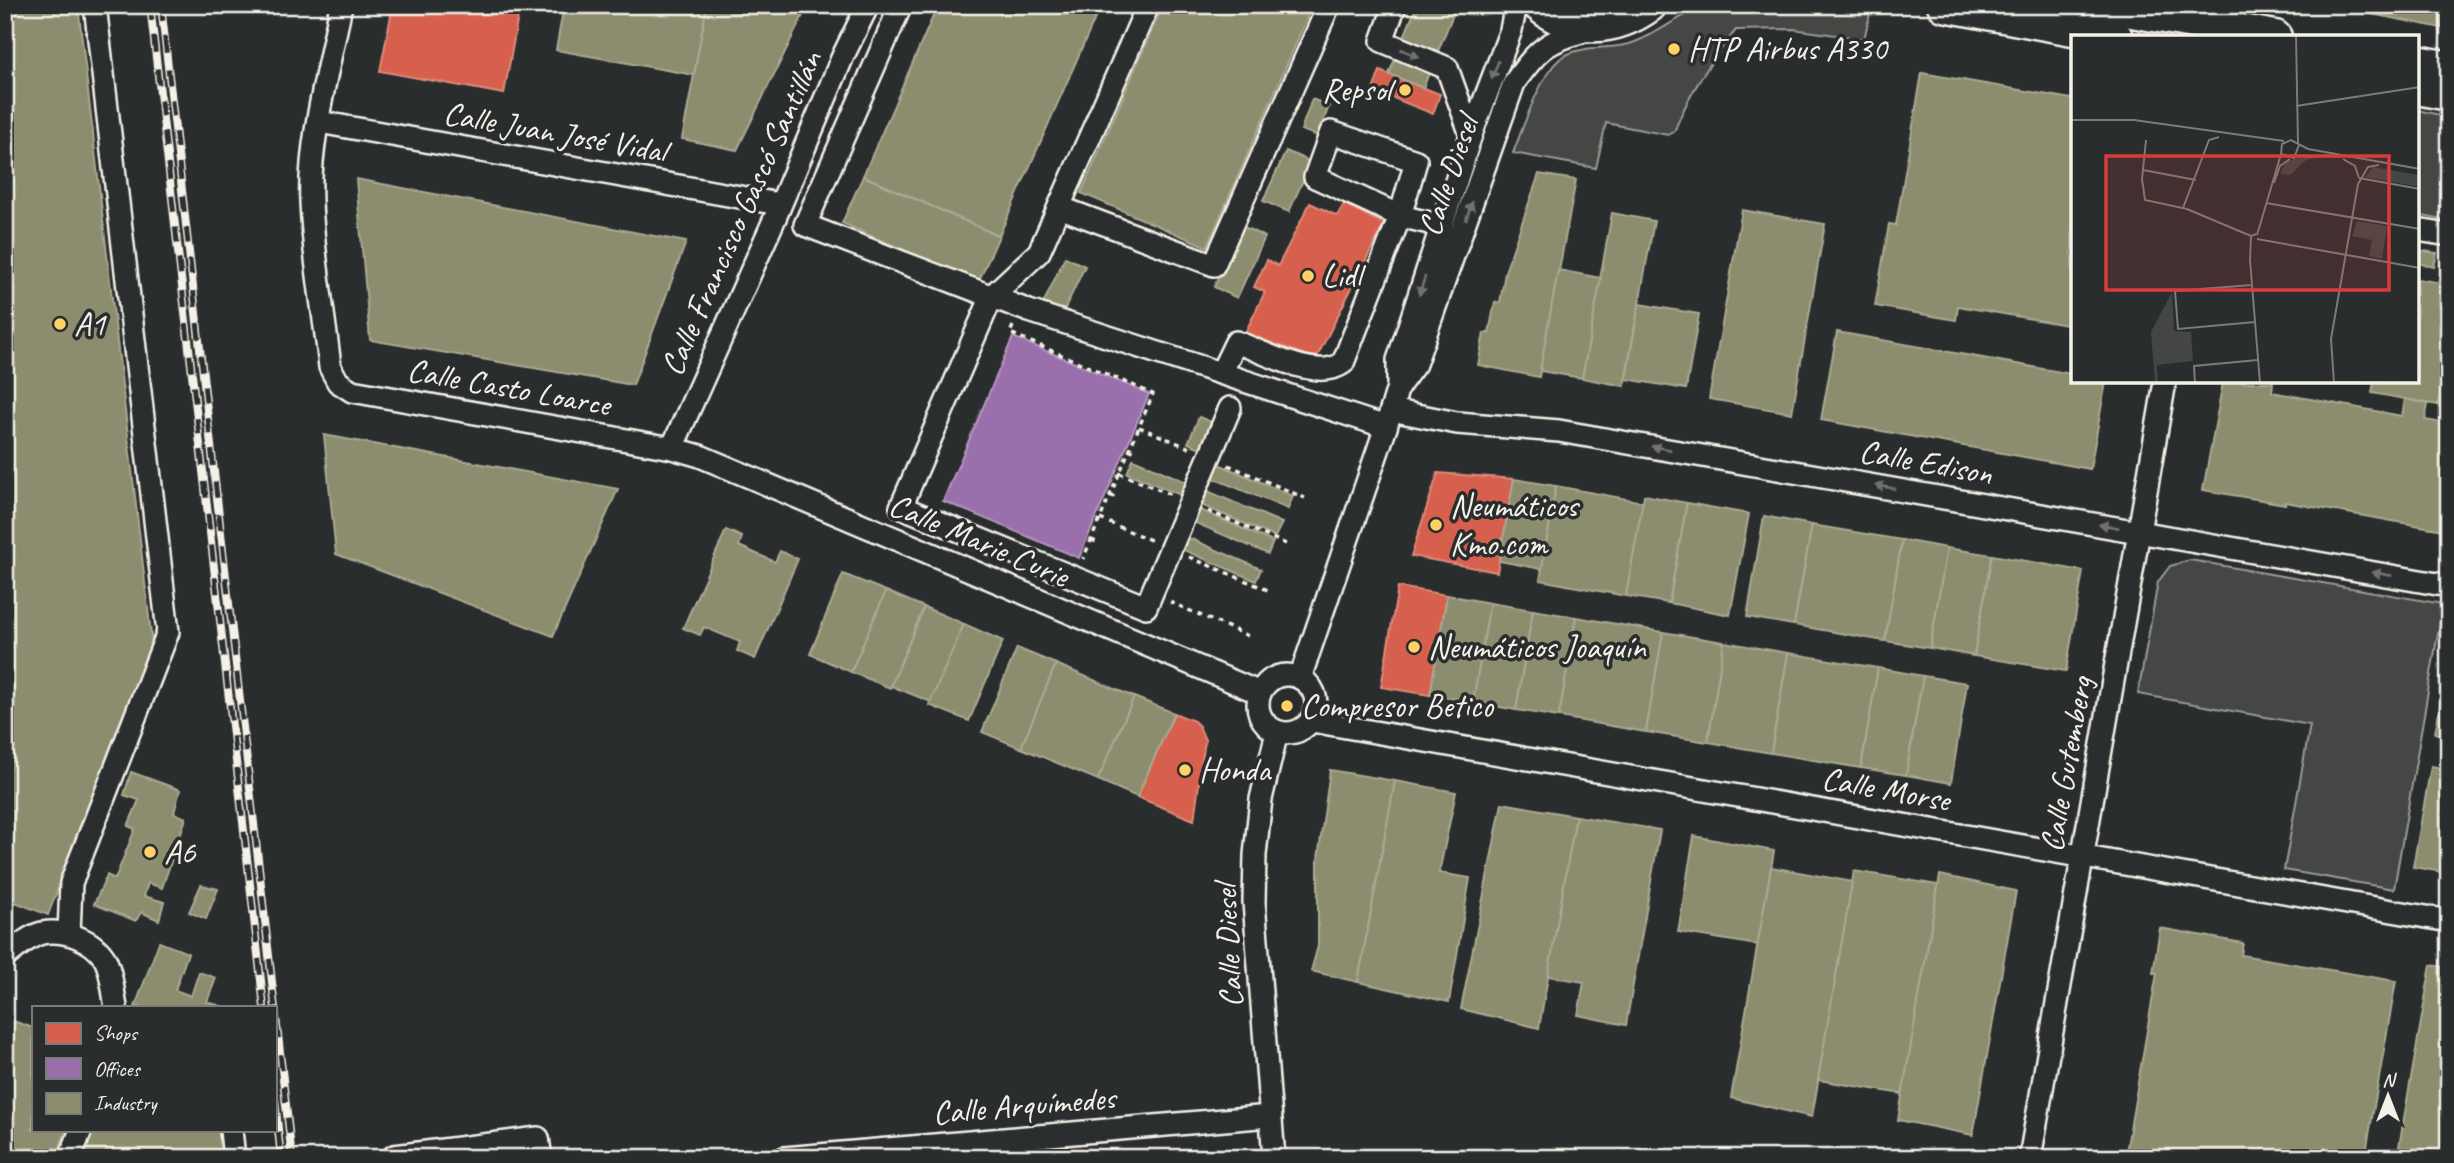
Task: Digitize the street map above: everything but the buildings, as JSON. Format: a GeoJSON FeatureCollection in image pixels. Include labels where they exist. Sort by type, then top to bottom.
{"type":"FeatureCollection","features":[{"type":"Feature","properties":{"kind":"highway"},"geometry":{"type":"LineString","coordinates":[[1539,5],[1562,20],[1600,26],[1636,15],[1650,5]]}},
{"type":"Feature","properties":{"kind":"highway"},"geometry":{"type":"LineString","coordinates":[[1944,5],[2098,35]]}},
{"type":"Feature","properties":{"kind":"highway"},"geometry":{"type":"LineString","coordinates":[[2099,5],[2264,35]]}},
{"type":"Feature","properties":{"kind":"highway"},"geometry":{"type":"LineString","coordinates":[[2419,62],[2449,68]]}},
{"type":"Feature","properties":{"kind":"highway"},"geometry":{"type":"LineString","coordinates":[[2419,88],[2449,94]]}},
{"type":"Feature","properties":{"kind":"street"},"geometry":{"type":"LineString","coordinates":[[69,933],[71,883],[168,632],[95,5]]}},
{"type":"Feature","properties":{"kind":"street"},"geometry":{"type":"LineString","coordinates":[[319,122],[341,5]]}},
{"type":"Feature","properties":{"kind":"street","name":"Calle Francisco Gascó Santillán"},"geometry":{"type":"LineString","coordinates":[[672,448],[843,56],[868,5]]}},
{"type":"Feature","properties":{"kind":"street","name":"Calle Edison"},"geometry":{"type":"LineString","coordinates":[[901,5],[805,225],[1021,308],[1221,373],[1389,419],[1559,431],[2449,586]]}},
{"type":"Feature","properties":{"kind":"street"},"geometry":{"type":"LineString","coordinates":[[1148,5],[1040,253],[992,296],[901,507],[1146,607],[1230,408]]}},
{"type":"Feature","properties":{"kind":"street"},"geometry":{"type":"LineString","coordinates":[[1059,207],[1214,265],[1329,5]]}},
{"type":"Feature","properties":{"kind":"street"},"geometry":{"type":"LineString","coordinates":[[1395,5],[1382,41],[1447,68],[1471,135]]}},
{"type":"Feature","properties":{"kind":"street","name":"Calle Diesel"},"geometry":{"type":"LineString","coordinates":[[1300,678],[1389,419],[1398,387],[1398,360],[1471,135],[1511,30],[1516,5]]}},
{"type":"Feature","properties":{"kind":"street","name":"Calle Diesel"},"geometry":{"type":"LineString","coordinates":[[1398,387],[1415,364],[1514,83],[1536,52],[1559,38],[1600,26]]}},
{"type":"Feature","properties":{"kind":"street","name":"Calle Juan José Vidal"},"geometry":{"type":"LineString","coordinates":[[319,122],[779,204]]}},
{"type":"Feature","properties":{"kind":"street","name":"Calle Casto Loarce"},"geometry":{"type":"LineString","coordinates":[[319,122],[312,169],[311,201],[330,366],[338,382],[352,391],[672,448]]}},
{"type":"Feature","properties":{"kind":"street"},"geometry":{"type":"LineString","coordinates":[[1221,373],[1236,342],[1313,370],[1335,369],[1343,363],[1399,216],[1416,161],[1331,132],[1315,177],[1399,216],[1442,226]]}},
{"type":"Feature","properties":{"kind":"street"},"geometry":{"type":"LineString","coordinates":[[2419,230],[2449,235]]}},
{"type":"Feature","properties":{"kind":"street","name":"Calle Gutemberg"},"geometry":{"type":"LineString","coordinates":[[2030,1158],[2165,383]]}},
{"type":"Feature","properties":{"kind":"street","name":"Calle Marie Curie"},"geometry":{"type":"LineString","coordinates":[[672,448],[700,456],[1259,693]]}},
{"type":"Feature","properties":{"kind":"street"},"geometry":{"type":"LineString","coordinates":[[1281,675],[1300,678],[1314,692],[1316,712],[1312,721],[1296,732],[1277,732],[1267,726],[1260,716],[1259,693],[1265,685],[1281,675]]}},
{"type":"Feature","properties":{"kind":"street","name":"Calle Morse"},"geometry":{"type":"LineString","coordinates":[[1312,721],[2449,921]]}},
{"type":"Feature","properties":{"kind":"street","name":"Calle Diesel"},"geometry":{"type":"LineString","coordinates":[[1273,1158],[1254,902],[1255,855],[1261,799],[1277,732]]}},
{"type":"Feature","properties":{"kind":"street"},"geometry":{"type":"LineString","coordinates":[[5,957],[40,933],[69,933],[91,944],[105,960],[116,1006]]}},
{"type":"Feature","properties":{"kind":"street","name":"Calle Arquímedes"},"geometry":{"type":"LineString","coordinates":[[784,1158],[1270,1116]]}},
{"type":"Feature","properties":{"kind":"street"},"geometry":{"type":"LineString","coordinates":[[70,1158],[79,1132]]}},
{"type":"Feature","properties":{"kind":"street"},"geometry":{"type":"LineString","coordinates":[[231,1132],[234,1158]]}},
{"type":"Feature","properties":{"kind":"street"},"geometry":{"type":"LineString","coordinates":[[394,1158],[538,1138],[541,1158]]}},
{"type":"Feature","properties":{"kind":"path"},"geometry":{"type":"LineString","coordinates":[[1021,308],[1010,333],[1153,394],[1081,564]]}},
{"type":"Feature","properties":{"kind":"path"},"geometry":{"type":"LineString","coordinates":[[1129,449],[1138,453]]}},
{"type":"Feature","properties":{"kind":"path"},"geometry":{"type":"LineString","coordinates":[[1110,495],[1119,499]]}},
{"type":"Feature","properties":{"kind":"path"},"geometry":{"type":"LineString","coordinates":[[1091,540],[1100,543]]}},
{"type":"Feature","properties":{"kind":"path"},"geometry":{"type":"LineString","coordinates":[[1151,594],[1248,636]]}},
{"type":"Feature","properties":{"kind":"shaded area"},"geometry":{"type":"Polygon","coordinates":[[[1707,5],[1836,5],[1871,10],[1864,39],[1793,29],[1736,30],[1701,78],[1674,132],[1668,135],[1606,123],[1596,168],[1513,153],[1534,99],[1557,61],[1566,55],[1591,48],[1627,45],[1707,5]]]}},
{"type":"Feature","properties":{"kind":"shaded area"},"geometry":{"type":"Polygon","coordinates":[[[2419,110],[2449,117],[2449,221],[2419,215],[2419,110]]]}},
{"type":"Feature","properties":{"kind":"shaded area"},"geometry":{"type":"Polygon","coordinates":[[[2190,560],[2443,604],[2394,889],[2284,870],[2310,725],[2138,694],[2158,582],[2170,566],[2190,560]]]}},
{"type":"Feature","properties":{"kind":"railway"},"geometry":{"type":"LineString","coordinates":[[150,5],[264,1006]]}},
{"type":"Feature","properties":{"kind":"railway"},"geometry":{"type":"LineString","coordinates":[[161,5],[275,1006]]}},
{"type":"Feature","properties":{"kind":"railway"},"geometry":{"type":"LineString","coordinates":[[276,1017],[292,1158]]}},
{"type":"Feature","properties":{"kind":"railway"},"geometry":{"type":"LineString","coordinates":[[276,1110],[281,1158]]}},
{"type":"Feature","properties":{"kind":"place","name":"HTP Airbus A330"},"geometry":{"type":"Point","coordinates":[1674,49]}},
{"type":"Feature","properties":{"kind":"place","name":"Repsol"},"geometry":{"type":"Point","coordinates":[1405,90]}},
{"type":"Feature","properties":{"kind":"place","name":"Lidl"},"geometry":{"type":"Point","coordinates":[1308,276]}},
{"type":"Feature","properties":{"kind":"place","name":"A1"},"geometry":{"type":"Point","coordinates":[60,324]}},
{"type":"Feature","properties":{"kind":"place","name":"Neumáticos Kmo.com"},"geometry":{"type":"Point","coordinates":[1436,525]}},
{"type":"Feature","properties":{"kind":"place","name":"Neumáticos Joaquín"},"geometry":{"type":"Point","coordinates":[1414,647]}},
{"type":"Feature","properties":{"kind":"place","name":"Compresor Betico"},"geometry":{"type":"Point","coordinates":[1287,706]}},
{"type":"Feature","properties":{"kind":"place","name":"Honda"},"geometry":{"type":"Point","coordinates":[1185,770]}},
{"type":"Feature","properties":{"kind":"place","name":"A6"},"geometry":{"type":"Point","coordinates":[150,852]}}]}
